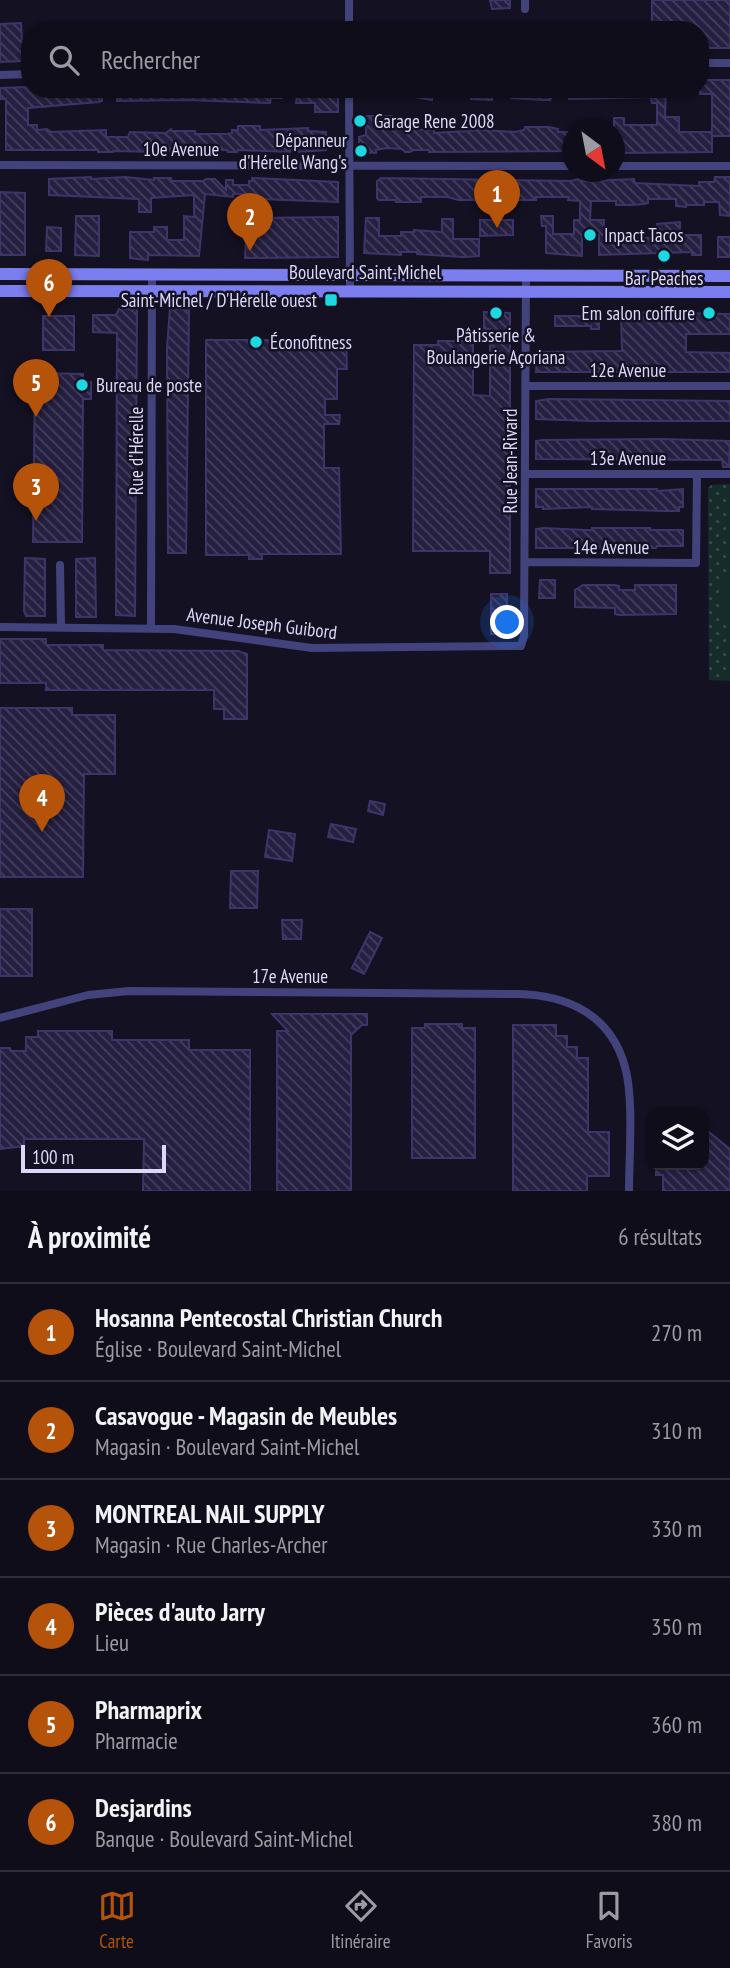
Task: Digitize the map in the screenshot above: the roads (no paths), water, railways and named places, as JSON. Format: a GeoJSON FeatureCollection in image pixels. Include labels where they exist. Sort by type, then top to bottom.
{"type":"FeatureCollection","features":[{"type":"Feature","properties":{"kind":"main road","name":"Boulevard Saint-Michel"},"geometry":{"type":"LineString","coordinates":[[0,274],[730,275]]}},
{"type":"Feature","properties":{"kind":"main road","name":"Boulevard Saint-Michel"},"geometry":{"type":"LineString","coordinates":[[0,291],[730,292]]}},
{"type":"Feature","properties":{"kind":"street"},"geometry":{"type":"LineString","coordinates":[[349,1],[349,21]]}},
{"type":"Feature","properties":{"kind":"street"},"geometry":{"type":"LineString","coordinates":[[709,63],[730,63]]}},
{"type":"Feature","properties":{"kind":"street"},"geometry":{"type":"LineString","coordinates":[[0,75],[21,74]]}},
{"type":"Feature","properties":{"kind":"street"},"geometry":{"type":"LineString","coordinates":[[349,98],[350,291]]}},
{"type":"Feature","properties":{"kind":"street","name":"10e Avenue"},"geometry":{"type":"LineString","coordinates":[[0,165],[562,166]]}},
{"type":"Feature","properties":{"kind":"street"},"geometry":{"type":"LineString","coordinates":[[625,166],[730,166]]}},
{"type":"Feature","properties":{"kind":"street","name":"Rue d'Hérelle"},"geometry":{"type":"LineString","coordinates":[[151,627],[152,275]]}},
{"type":"Feature","properties":{"kind":"street","name":"Rue Jean-Rivard"},"geometry":{"type":"LineString","coordinates":[[521,646],[524,636],[525,562],[526,275]]}},
{"type":"Feature","properties":{"kind":"street","name":"12e Avenue"},"geometry":{"type":"LineString","coordinates":[[526,386],[730,386]]}},
{"type":"Feature","properties":{"kind":"street","name":"13e Avenue"},"geometry":{"type":"LineString","coordinates":[[525,474],[730,474]]}},
{"type":"Feature","properties":{"kind":"street","name":"14e Avenue"},"geometry":{"type":"LineString","coordinates":[[525,562],[696,563],[698,474]]}},
{"type":"Feature","properties":{"kind":"street"},"geometry":{"type":"LineString","coordinates":[[60,565],[61,627]]}},
{"type":"Feature","properties":{"kind":"street","name":"Avenue Joseph Guibord"},"geometry":{"type":"LineString","coordinates":[[0,627],[151,627],[312,648],[521,646]]}},
{"type":"Feature","properties":{"kind":"street","name":"17e Avenue"},"geometry":{"type":"LineString","coordinates":[[0,1018],[88,995],[130,991],[533,994],[556,998],[580,1008],[608,1032],[626,1068],[629,1094],[629,1191]]}},
{"type":"Feature","properties":{"kind":"place","name":"Garage Rene 2008"},"geometry":{"type":"Point","coordinates":[360,121]}},
{"type":"Feature","properties":{"kind":"place","name":"Dépanneur d'Hérelle Wang's"},"geometry":{"type":"Point","coordinates":[361,151]}},
{"type":"Feature","properties":{"kind":"place","name":"Hosanna Pentecostal Christian Church"},"geometry":{"type":"Point","coordinates":[497,228]}},
{"type":"Feature","properties":{"kind":"place","name":"Inpact Tacos"},"geometry":{"type":"Point","coordinates":[590,235]}},
{"type":"Feature","properties":{"kind":"place","name":"Casavogue - Magasin de Meubles"},"geometry":{"type":"Point","coordinates":[250,251]}},
{"type":"Feature","properties":{"kind":"place","name":"Bar Peaches"},"geometry":{"type":"Point","coordinates":[664,256]}},
{"type":"Feature","properties":{"kind":"place","name":"Saint-Michel / D'Hérelle ouest"},"geometry":{"type":"Point","coordinates":[331,300]}},
{"type":"Feature","properties":{"kind":"place","name":"Pâtisserie & Boulangerie Açoriana"},"geometry":{"type":"Point","coordinates":[496,313]}},
{"type":"Feature","properties":{"kind":"place","name":"Em salon coiffure"},"geometry":{"type":"Point","coordinates":[709,313]}},
{"type":"Feature","properties":{"kind":"place","name":"Desjardins"},"geometry":{"type":"Point","coordinates":[49,317]}},
{"type":"Feature","properties":{"kind":"place","name":"Éconofitness"},"geometry":{"type":"Point","coordinates":[256,342]}},
{"type":"Feature","properties":{"kind":"place","name":"Bureau de poste"},"geometry":{"type":"Point","coordinates":[82,385]}},
{"type":"Feature","properties":{"kind":"place","name":"Pharmaprix"},"geometry":{"type":"Point","coordinates":[36,417]}},
{"type":"Feature","properties":{"kind":"place","name":"MONTREAL NAIL SUPPLY"},"geometry":{"type":"Point","coordinates":[36,521]}},
{"type":"Feature","properties":{"kind":"place","name":"Pièces d'auto Jarry"},"geometry":{"type":"Point","coordinates":[42,832]}}]}
